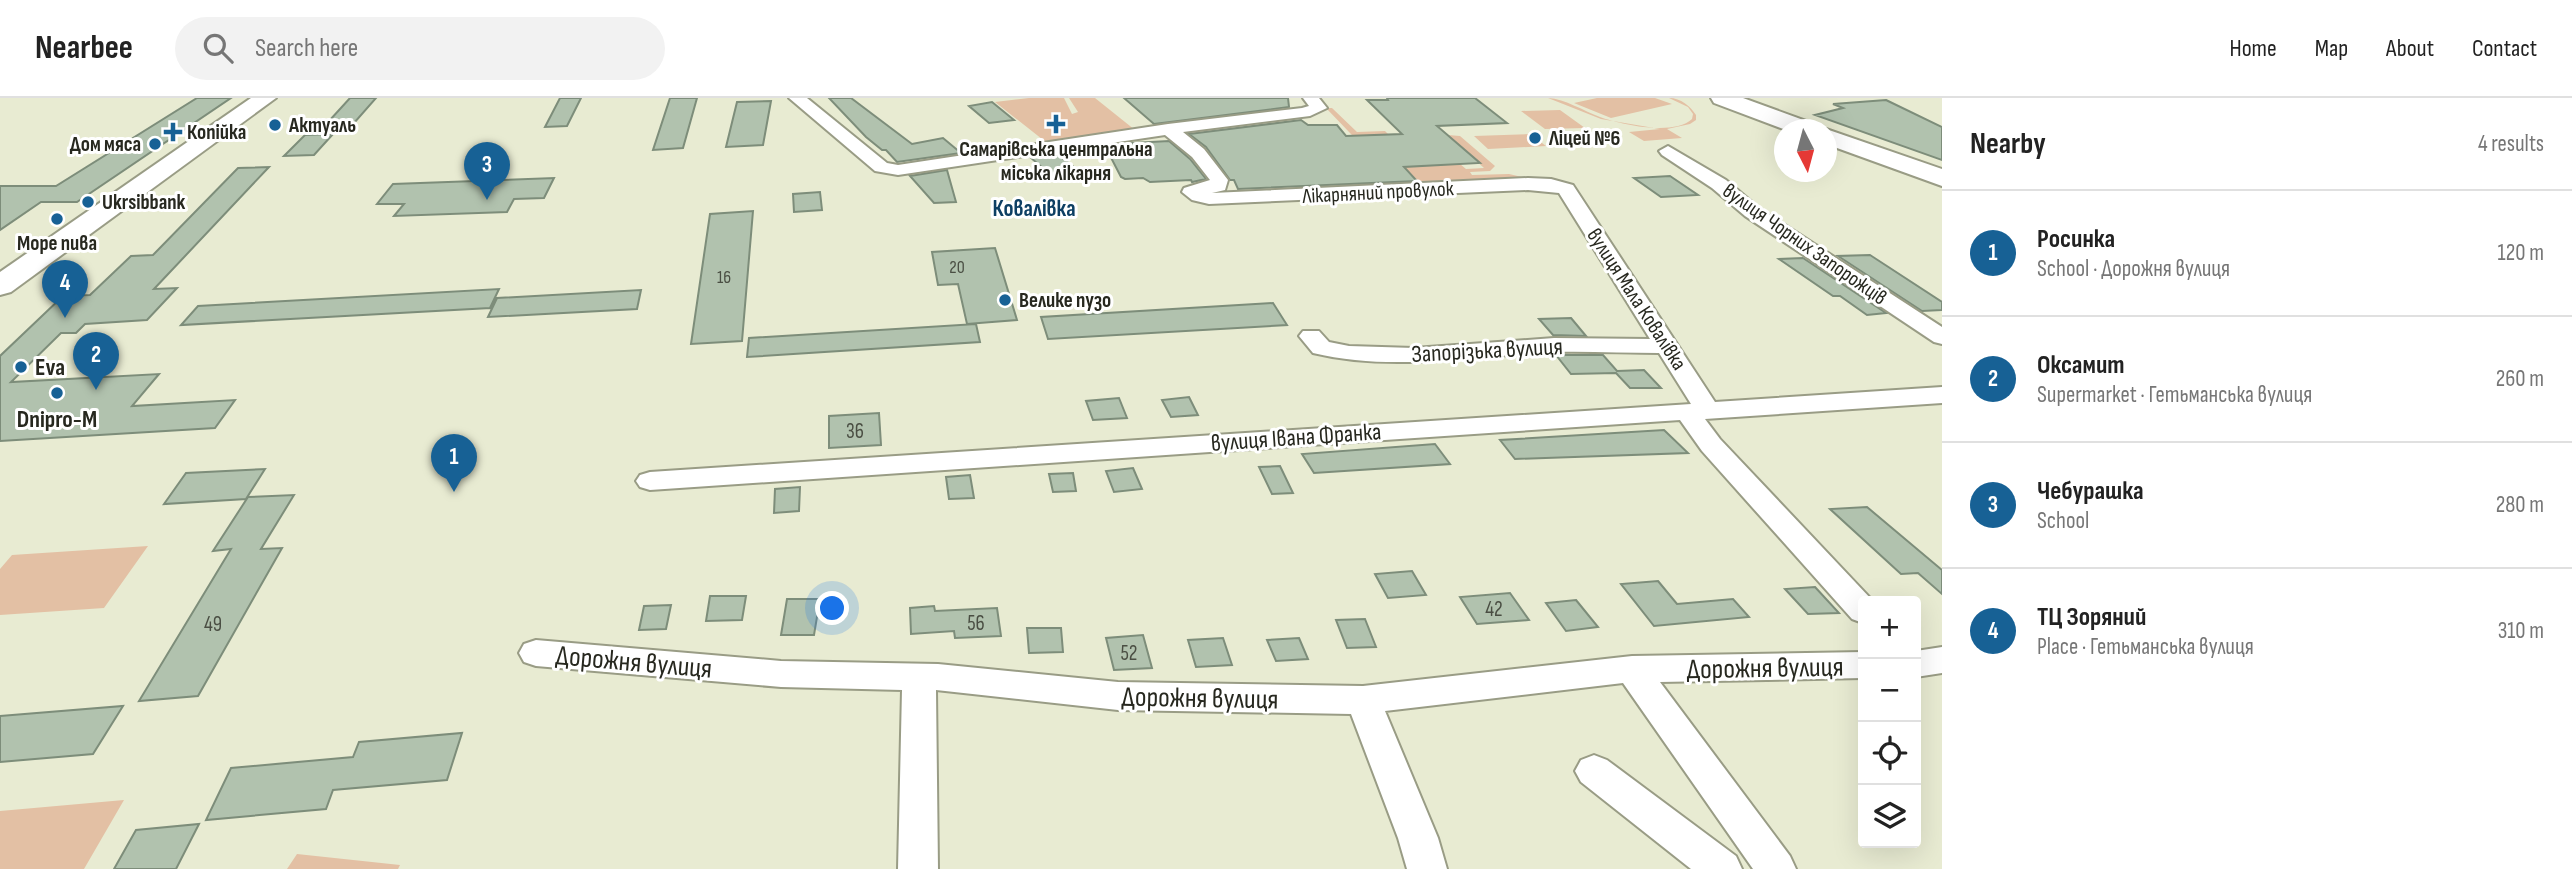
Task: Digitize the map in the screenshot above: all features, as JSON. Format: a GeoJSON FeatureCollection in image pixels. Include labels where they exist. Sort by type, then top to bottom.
{"type":"FeatureCollection","features":[{"type":"Feature","properties":{"kind":"main road"},"geometry":{"type":"LineString","coordinates":[[0,286],[265,98]]}},
{"type":"Feature","properties":{"kind":"main road"},"geometry":{"type":"LineString","coordinates":[[1722,98],[1778,119]]}},
{"type":"Feature","properties":{"kind":"main road"},"geometry":{"type":"LineString","coordinates":[[1837,140],[1942,178]]}},
{"type":"Feature","properties":{"kind":"street"},"geometry":{"type":"LineString","coordinates":[[797,98],[881,167],[898,170],[1168,129],[1304,113],[1319,108],[1311,98]]}},
{"type":"Feature","properties":{"kind":"street","name":"Лікарняний провулок"},"geometry":{"type":"LineString","coordinates":[[1168,129],[1198,153],[1219,180],[1218,186],[1191,192],[1200,198],[1354,195],[1528,184],[1566,189]]}},
{"type":"Feature","properties":{"kind":"street","name":"вулиця Чорних Запорожців"},"geometry":{"type":"LineString","coordinates":[[1668,151],[1719,184],[1752,212],[1942,337]]}},
{"type":"Feature","properties":{"kind":"street","name":"вулиця Мала Ковалівка"},"geometry":{"type":"LineString","coordinates":[[1566,189],[1669,346],[1711,445],[1858,606]]}},
{"type":"Feature","properties":{"kind":"street","name":"Запорізька вулиця"},"geometry":{"type":"LineString","coordinates":[[1311,336],[1321,348],[1362,354],[1414,355],[1554,345],[1669,346]]}},
{"type":"Feature","properties":{"kind":"street","name":"вулиця Івана Франка"},"geometry":{"type":"LineString","coordinates":[[650,481],[1942,395]]}},
{"type":"Feature","properties":{"kind":"street","name":"Дорожня вулиця"},"geometry":{"type":"LineString","coordinates":[[536,653],[781,674],[919,676],[1118,696],[1363,700],[1632,669],[1858,665]]}},
{"type":"Feature","properties":{"kind":"street"},"geometry":{"type":"LineString","coordinates":[[1921,663],[1942,660]]}},
{"type":"Feature","properties":{"kind":"street"},"geometry":{"type":"LineString","coordinates":[[1632,669],[1776,869]]}},
{"type":"Feature","properties":{"kind":"street"},"geometry":{"type":"LineString","coordinates":[[918,869],[919,676]]}},
{"type":"Feature","properties":{"kind":"street"},"geometry":{"type":"LineString","coordinates":[[1363,700],[1418,838],[1427,869]]}},
{"type":"Feature","properties":{"kind":"street"},"geometry":{"type":"LineString","coordinates":[[1594,771],[1722,869]]}},
{"type":"Feature","properties":{"kind":"shaded area"},"geometry":{"type":"Polygon","coordinates":[[[1064,98],[1072,114],[1078,112],[1069,98],[1095,98],[1135,130],[1047,143],[995,102],[1064,98]]]}},
{"type":"Feature","properties":{"kind":"shaded area"},"geometry":{"type":"Polygon","coordinates":[[[1548,98],[1568,103],[1614,121],[1601,119],[1548,98]]]}},
{"type":"Feature","properties":{"kind":"shaded area"},"geometry":{"type":"Polygon","coordinates":[[[1597,98],[1655,98],[1672,104],[1611,118],[1574,103],[1597,98]]]}},
{"type":"Feature","properties":{"kind":"shaded area"},"geometry":{"type":"Polygon","coordinates":[[[1669,98],[1685,103],[1696,115],[1696,120],[1690,124],[1667,129],[1682,138],[1644,141],[1629,132],[1660,129],[1651,128],[1673,127],[1692,119],[1693,114],[1688,107],[1669,98]]]}},
{"type":"Feature","properties":{"kind":"shaded area"},"geometry":{"type":"Polygon","coordinates":[[[1326,108],[1332,108],[1357,132],[1385,131],[1415,161],[1460,164],[1466,169],[1484,168],[1448,135],[1460,136],[1495,166],[1490,171],[1470,172],[1472,175],[1509,174],[1522,177],[1419,182],[1397,160],[1373,157],[1326,108]]]}},
{"type":"Feature","properties":{"kind":"shaded area"},"geometry":{"type":"Polygon","coordinates":[[[1560,110],[1585,128],[1545,129],[1521,111],[1560,110]]]}},
{"type":"Feature","properties":{"kind":"shaded area"},"geometry":{"type":"Polygon","coordinates":[[[1530,134],[1546,146],[1488,149],[1474,136],[1530,134]]]}},
{"type":"Feature","properties":{"kind":"shaded area"},"geometry":{"type":"Polygon","coordinates":[[[148,546],[104,608],[0,615],[0,569],[12,555],[148,546]]]}},
{"type":"Feature","properties":{"kind":"shaded area"},"geometry":{"type":"Polygon","coordinates":[[[124,800],[84,869],[0,869],[0,811],[124,800]]]}},
{"type":"Feature","properties":{"kind":"shaded area"},"geometry":{"type":"Polygon","coordinates":[[[297,854],[400,865],[398,869],[287,869],[297,854]]]}},
{"type":"Feature","properties":{"kind":"building"},"geometry":{"type":"Polygon","coordinates":[[[197,98],[231,98],[77,202],[41,202],[0,230],[0,186],[56,186],[197,98]]]}},
{"type":"Feature","properties":{"kind":"building"},"geometry":{"type":"Polygon","coordinates":[[[350,98],[376,98],[347,131],[319,132],[350,98]]]}},
{"type":"Feature","properties":{"kind":"building"},"geometry":{"type":"Polygon","coordinates":[[[560,98],[581,98],[567,126],[545,127],[560,98]]]}},
{"type":"Feature","properties":{"kind":"building"},"geometry":{"type":"Polygon","coordinates":[[[670,98],[697,98],[683,148],[653,150],[670,98]]]}},
{"type":"Feature","properties":{"kind":"building"},"geometry":{"type":"Polygon","coordinates":[[[829,98],[851,98],[912,144],[943,138],[961,153],[897,162],[886,150],[882,150],[866,137],[829,98]]]}},
{"type":"Feature","properties":{"kind":"building"},"geometry":{"type":"Polygon","coordinates":[[[1124,98],[1288,98],[1289,107],[1154,124],[1124,98]]]}},
{"type":"Feature","properties":{"kind":"building"},"geometry":{"type":"Polygon","coordinates":[[[1387,98],[1475,98],[1507,123],[1437,126],[1480,163],[1404,167],[1417,181],[1238,189],[1234,180],[1230,180],[1206,147],[1189,134],[1301,120],[1308,125],[1337,125],[1346,136],[1402,134],[1367,100],[1388,100],[1387,98]]]}},
{"type":"Feature","properties":{"kind":"building"},"geometry":{"type":"Polygon","coordinates":[[[1886,100],[1942,127],[1942,160],[1837,123],[1837,119],[1815,115],[1843,108],[1833,104],[1886,100]]]}},
{"type":"Feature","properties":{"kind":"building"},"geometry":{"type":"Polygon","coordinates":[[[771,101],[763,145],[726,147],[737,102],[771,101]]]}},
{"type":"Feature","properties":{"kind":"building"},"geometry":{"type":"Polygon","coordinates":[[[992,102],[1014,120],[989,123],[969,106],[992,102]]]}},
{"type":"Feature","properties":{"kind":"building"},"geometry":{"type":"Polygon","coordinates":[[[333,134],[314,155],[284,156],[305,135],[333,134]]]}},
{"type":"Feature","properties":{"kind":"building"},"geometry":{"type":"Polygon","coordinates":[[[1169,141],[1190,159],[1206,179],[1192,182],[1150,182],[1143,178],[1125,179],[1121,177],[1106,148],[1132,143],[1169,141]]]}},
{"type":"Feature","properties":{"kind":"building"},"geometry":{"type":"Polygon","coordinates":[[[1057,154],[1088,178],[1057,180],[1031,158],[1057,154]]]}},
{"type":"Feature","properties":{"kind":"building"},"geometry":{"type":"Polygon","coordinates":[[[269,167],[154,289],[177,288],[147,320],[85,324],[76,333],[61,333],[11,382],[159,374],[132,406],[235,400],[215,428],[0,441],[0,356],[63,296],[90,295],[131,256],[153,255],[238,168],[269,167]]]}},
{"type":"Feature","properties":{"kind":"building"},"geometry":{"type":"Polygon","coordinates":[[[947,170],[956,202],[934,203],[910,176],[947,170]]]}},
{"type":"Feature","properties":{"kind":"building"},"geometry":{"type":"Polygon","coordinates":[[[1670,176],[1698,195],[1661,197],[1634,178],[1670,176]]]}},
{"type":"Feature","properties":{"kind":"building"},"geometry":{"type":"Polygon","coordinates":[[[554,178],[544,198],[514,199],[507,212],[394,216],[404,204],[377,204],[393,184],[554,178]]]}},
{"type":"Feature","properties":{"kind":"building"},"geometry":{"type":"Polygon","coordinates":[[[820,192],[822,210],[794,212],[793,194],[820,192]]]}},
{"type":"Feature","properties":{"kind":"building"},"geometry":{"type":"Polygon","coordinates":[[[753,211],[742,341],[691,344],[710,214],[753,211]]]}},
{"type":"Feature","properties":{"kind":"building"},"geometry":{"type":"Polygon","coordinates":[[[995,248],[1017,320],[967,324],[958,284],[938,285],[932,252],[995,248]]]}},
{"type":"Feature","properties":{"kind":"building"},"geometry":{"type":"Polygon","coordinates":[[[1870,255],[1942,302],[1942,310],[1922,311],[1838,256],[1870,255]]]}},
{"type":"Feature","properties":{"kind":"building"},"geometry":{"type":"Polygon","coordinates":[[[1803,258],[1886,313],[1867,315],[1840,296],[1833,296],[1779,259],[1803,258]]]}},
{"type":"Feature","properties":{"kind":"building"},"geometry":{"type":"Polygon","coordinates":[[[499,289],[490,308],[181,325],[198,306],[499,289]]]}},
{"type":"Feature","properties":{"kind":"building"},"geometry":{"type":"Polygon","coordinates":[[[641,290],[637,309],[488,317],[497,298],[641,290]]]}},
{"type":"Feature","properties":{"kind":"building"},"geometry":{"type":"Polygon","coordinates":[[[1273,303],[1287,325],[1048,339],[1041,317],[1273,303]]]}},
{"type":"Feature","properties":{"kind":"building"},"geometry":{"type":"Polygon","coordinates":[[[1571,318],[1586,336],[1553,335],[1539,319],[1571,318]]]}},
{"type":"Feature","properties":{"kind":"building"},"geometry":{"type":"Polygon","coordinates":[[[976,324],[980,342],[747,357],[749,338],[976,324]]]}},
{"type":"Feature","properties":{"kind":"building"},"geometry":{"type":"Polygon","coordinates":[[[1556,355],[1603,355],[1617,371],[1644,370],[1661,388],[1630,388],[1616,373],[1571,374],[1556,355]]]}},
{"type":"Feature","properties":{"kind":"building"},"geometry":{"type":"Polygon","coordinates":[[[1189,397],[1198,415],[1171,417],[1162,400],[1189,397]]]}},
{"type":"Feature","properties":{"kind":"building"},"geometry":{"type":"Polygon","coordinates":[[[1119,398],[1127,418],[1093,420],[1086,401],[1119,398]]]}},
{"type":"Feature","properties":{"kind":"building"},"geometry":{"type":"Polygon","coordinates":[[[879,413],[881,445],[829,448],[829,416],[879,413]]]}},
{"type":"Feature","properties":{"kind":"building"},"geometry":{"type":"Polygon","coordinates":[[[1664,430],[1688,453],[1515,459],[1500,440],[1664,430]]]}},
{"type":"Feature","properties":{"kind":"building"},"geometry":{"type":"Polygon","coordinates":[[[1435,444],[1450,464],[1314,473],[1302,454],[1435,444]]]}},
{"type":"Feature","properties":{"kind":"building"},"geometry":{"type":"Polygon","coordinates":[[[1280,466],[1293,493],[1272,494],[1259,467],[1280,466]]]}},
{"type":"Feature","properties":{"kind":"building"},"geometry":{"type":"Polygon","coordinates":[[[1133,468],[1142,489],[1114,492],[1106,471],[1133,468]]]}},
{"type":"Feature","properties":{"kind":"building"},"geometry":{"type":"Polygon","coordinates":[[[265,469],[246,499],[164,504],[186,473],[265,469]]]}},
{"type":"Feature","properties":{"kind":"building"},"geometry":{"type":"Polygon","coordinates":[[[1073,473],[1076,491],[1053,492],[1049,474],[1073,473]]]}},
{"type":"Feature","properties":{"kind":"building"},"geometry":{"type":"Polygon","coordinates":[[[970,475],[974,498],[949,499],[946,477],[970,475]]]}},
{"type":"Feature","properties":{"kind":"building"},"geometry":{"type":"Polygon","coordinates":[[[800,487],[799,511],[774,513],[775,489],[800,487]]]}},
{"type":"Feature","properties":{"kind":"building"},"geometry":{"type":"Polygon","coordinates":[[[294,495],[261,549],[282,548],[198,696],[139,701],[231,549],[213,551],[248,497],[294,495]]]}},
{"type":"Feature","properties":{"kind":"building"},"geometry":{"type":"Polygon","coordinates":[[[1867,507],[1942,570],[1942,594],[1918,573],[1901,574],[1830,509],[1867,507]]]}},
{"type":"Feature","properties":{"kind":"building"},"geometry":{"type":"Polygon","coordinates":[[[1412,571],[1426,595],[1388,598],[1375,574],[1412,571]]]}},
{"type":"Feature","properties":{"kind":"building"},"geometry":{"type":"Polygon","coordinates":[[[1658,581],[1677,604],[1733,599],[1749,617],[1654,626],[1621,584],[1658,581]]]}},
{"type":"Feature","properties":{"kind":"building"},"geometry":{"type":"Polygon","coordinates":[[[1815,587],[1839,613],[1808,614],[1785,589],[1815,587]]]}},
{"type":"Feature","properties":{"kind":"building"},"geometry":{"type":"Polygon","coordinates":[[[1510,593],[1529,620],[1477,624],[1460,597],[1510,593]]]}},
{"type":"Feature","properties":{"kind":"building"},"geometry":{"type":"Polygon","coordinates":[[[710,596],[746,596],[742,620],[706,621],[710,596]]]}},
{"type":"Feature","properties":{"kind":"building"},"geometry":{"type":"Polygon","coordinates":[[[787,599],[820,599],[814,635],[781,635],[787,599]]]}},
{"type":"Feature","properties":{"kind":"building"},"geometry":{"type":"Polygon","coordinates":[[[1576,600],[1598,627],[1566,631],[1546,603],[1576,600]]]}},
{"type":"Feature","properties":{"kind":"building"},"geometry":{"type":"Polygon","coordinates":[[[671,605],[666,629],[639,630],[644,606],[671,605]]]}},
{"type":"Feature","properties":{"kind":"building"},"geometry":{"type":"Polygon","coordinates":[[[934,606],[935,611],[997,608],[1001,636],[955,638],[954,631],[911,634],[910,608],[934,606]]]}},
{"type":"Feature","properties":{"kind":"building"},"geometry":{"type":"Polygon","coordinates":[[[1365,619],[1376,647],[1347,648],[1336,620],[1365,619]]]}},
{"type":"Feature","properties":{"kind":"building"},"geometry":{"type":"Polygon","coordinates":[[[1027,628],[1061,628],[1063,652],[1029,653],[1027,628]]]}},
{"type":"Feature","properties":{"kind":"building"},"geometry":{"type":"Polygon","coordinates":[[[1143,635],[1152,668],[1114,670],[1106,638],[1143,635]]]}},
{"type":"Feature","properties":{"kind":"building"},"geometry":{"type":"Polygon","coordinates":[[[1223,638],[1232,665],[1196,667],[1188,640],[1223,638]]]}},
{"type":"Feature","properties":{"kind":"building"},"geometry":{"type":"Polygon","coordinates":[[[1299,638],[1308,659],[1276,661],[1267,640],[1299,638]]]}},
{"type":"Feature","properties":{"kind":"building"},"geometry":{"type":"Polygon","coordinates":[[[123,706],[93,754],[0,762],[0,716],[123,706]]]}},
{"type":"Feature","properties":{"kind":"building"},"geometry":{"type":"Polygon","coordinates":[[[462,733],[447,780],[333,790],[326,809],[206,820],[231,768],[353,757],[359,742],[462,733]]]}},
{"type":"Feature","properties":{"kind":"building"},"geometry":{"type":"Polygon","coordinates":[[[199,824],[176,869],[114,869],[136,830],[199,824]]]}},
{"type":"Feature","properties":{"kind":"place","name":"Самарівська центральна міська лікарня"},"geometry":{"type":"Point","coordinates":[1056,124]}},
{"type":"Feature","properties":{"kind":"place","name":"Актуаль"},"geometry":{"type":"Point","coordinates":[275,125]}},
{"type":"Feature","properties":{"kind":"place","name":"Копійка"},"geometry":{"type":"Point","coordinates":[173,132]}},
{"type":"Feature","properties":{"kind":"place","name":"Ліцей №6"},"geometry":{"type":"Point","coordinates":[1535,138]}},
{"type":"Feature","properties":{"kind":"place","name":"Дом мяса"},"geometry":{"type":"Point","coordinates":[155,144]}},
{"type":"Feature","properties":{"kind":"place","name":"Чебурашка"},"geometry":{"type":"Point","coordinates":[487,200]}},
{"type":"Feature","properties":{"kind":"place","name":"Ukrsibbank"},"geometry":{"type":"Point","coordinates":[88,202]}},
{"type":"Feature","properties":{"kind":"place","name":"Море пива"},"geometry":{"type":"Point","coordinates":[57,219]}},
{"type":"Feature","properties":{"kind":"place","name":"Велике пузо"},"geometry":{"type":"Point","coordinates":[1005,300]}},
{"type":"Feature","properties":{"kind":"place","name":"ТЦ Зоряний"},"geometry":{"type":"Point","coordinates":[65,318]}},
{"type":"Feature","properties":{"kind":"place","name":"Eva"},"geometry":{"type":"Point","coordinates":[21,367]}},
{"type":"Feature","properties":{"kind":"place","name":"Оксамит"},"geometry":{"type":"Point","coordinates":[96,390]}},
{"type":"Feature","properties":{"kind":"place","name":"Dnipro-M"},"geometry":{"type":"Point","coordinates":[57,393]}},
{"type":"Feature","properties":{"kind":"place","name":"Росинка"},"geometry":{"type":"Point","coordinates":[454,492]}},
{"type":"Feature","properties":{"kind":"district","name":"Ковалівка"},"geometry":{"type":"Point","coordinates":[1034,208]}}]}
